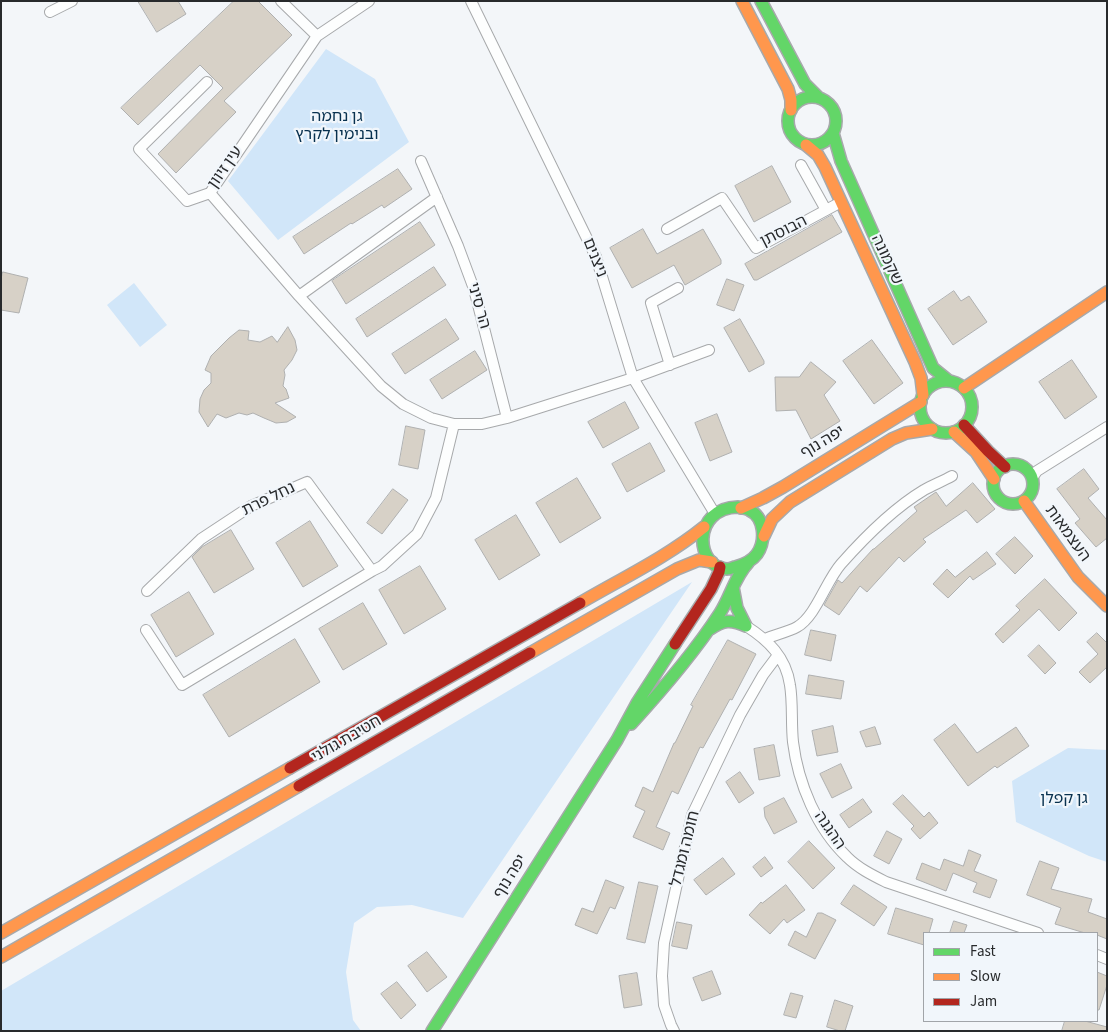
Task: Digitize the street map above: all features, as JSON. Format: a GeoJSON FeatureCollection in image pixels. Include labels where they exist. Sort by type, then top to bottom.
{"type":"FeatureCollection","features":[{"type":"Feature","properties":{"kind":"street"},"geometry":{"type":"LineString","coordinates":[[50,12],[72,1]]}},
{"type":"Feature","properties":{"kind":"street"},"geometry":{"type":"LineString","coordinates":[[281,1],[317,36]]}},
{"type":"Feature","properties":{"kind":"street","name":"עין זיוון"},"geometry":{"type":"LineString","coordinates":[[207,82],[139,149],[187,201],[210,193],[317,36],[369,1]]}},
{"type":"Feature","properties":{"kind":"street","name":"ניצנים"},"geometry":{"type":"LineString","coordinates":[[471,1],[596,257],[634,378],[715,514]]}},
{"type":"Feature","properties":{"kind":"street"},"geometry":{"type":"LineString","coordinates":[[742,1],[788,89],[791,110]]}},
{"type":"Feature","properties":{"kind":"street"},"geometry":{"type":"LineString","coordinates":[[761,1],[801,77],[819,98],[832,107],[835,114],[836,122],[831,136],[820,144],[814,146],[806,145],[799,142],[789,130],[789,114],[798,102],[804,98],[819,98]]}},
{"type":"Feature","properties":{"kind":"street","name":"שקמונה"},"geometry":{"type":"LineString","coordinates":[[833,133],[841,161],[933,368],[949,381]]}},
{"type":"Feature","properties":{"kind":"street","name":"שקמונה"},"geometry":{"type":"LineString","coordinates":[[806,145],[818,155],[825,167],[915,362],[921,378],[922,399]]}},
{"type":"Feature","properties":{"kind":"street","name":"הר סיני"},"geometry":{"type":"LineString","coordinates":[[421,161],[458,246],[474,289],[508,418]]}},
{"type":"Feature","properties":{"kind":"street"},"geometry":{"type":"LineString","coordinates":[[801,165],[826,210]]}},
{"type":"Feature","properties":{"kind":"street"},"geometry":{"type":"LineString","coordinates":[[210,193],[299,296],[381,386],[403,404],[431,418],[454,424],[482,424],[508,418],[634,378],[709,350]]}},
{"type":"Feature","properties":{"kind":"street"},"geometry":{"type":"LineString","coordinates":[[299,296],[437,197]]}},
{"type":"Feature","properties":{"kind":"street","name":"הבוסתן"},"geometry":{"type":"LineString","coordinates":[[667,228],[722,198],[756,248],[841,202]]}},
{"type":"Feature","properties":{"kind":"street"},"geometry":{"type":"LineString","coordinates":[[670,365],[651,303],[678,288]]}},
{"type":"Feature","properties":{"kind":"street"},"geometry":{"type":"LineString","coordinates":[[964,388],[1107,292]]}},
{"type":"Feature","properties":{"kind":"street"},"geometry":{"type":"LineString","coordinates":[[949,381],[964,388],[972,403],[969,419],[954,432],[940,432],[932,429],[924,421],[922,415],[922,399],[928,389],[934,384],[949,381]]}},
{"type":"Feature","properties":{"kind":"street","name":"יפה נוף"},"geometry":{"type":"LineString","coordinates":[[741,508],[783,487],[922,399]]}},
{"type":"Feature","properties":{"kind":"street"},"geometry":{"type":"LineString","coordinates":[[146,630],[182,685],[382,566],[418,534],[436,498],[454,424]]}},
{"type":"Feature","properties":{"kind":"street"},"geometry":{"type":"LineString","coordinates":[[964,425],[1005,467]]}},
{"type":"Feature","properties":{"kind":"street"},"geometry":{"type":"LineString","coordinates":[[1032,478],[1037,471],[1107,427]]}},
{"type":"Feature","properties":{"kind":"street","name":"יפה נוף"},"geometry":{"type":"LineString","coordinates":[[764,536],[772,519],[790,502],[892,439],[906,433],[932,429]]}},
{"type":"Feature","properties":{"kind":"street"},"geometry":{"type":"LineString","coordinates":[[954,432],[976,452],[994,479],[996,492],[1004,502],[1017,504],[1029,497],[1032,491],[1033,484],[1029,472],[1018,465],[1005,467],[1000,470],[994,479]]}},
{"type":"Feature","properties":{"kind":"street"},"geometry":{"type":"LineString","coordinates":[[765,639],[796,628],[803,623],[810,615],[839,566],[863,540],[880,524],[923,491],[952,476]]}},
{"type":"Feature","properties":{"kind":"street","name":"נחל פרת"},"geometry":{"type":"LineString","coordinates":[[147,591],[201,539],[251,506],[307,482],[372,571]]}},
{"type":"Feature","properties":{"kind":"street","name":"העצמאות"},"geometry":{"type":"LineString","coordinates":[[1024,501],[1078,578],[1107,606]]}},
{"type":"Feature","properties":{"kind":"street"},"geometry":{"type":"LineString","coordinates":[[741,508],[749,510],[758,518],[764,536],[760,549],[748,563],[727,569],[716,565],[708,557],[702,538],[704,527],[710,517],[719,510],[741,508]]}},
{"type":"Feature","properties":{"kind":"street","name":"חטיבת גולני"},"geometry":{"type":"LineString","coordinates":[[1,933],[672,550],[704,527]]}},
{"type":"Feature","properties":{"kind":"street","name":"חטיבת גולני"},"geometry":{"type":"LineString","coordinates":[[1,957],[677,569],[699,560],[716,565]]}},
{"type":"Feature","properties":{"kind":"street","name":"יפה נוף"},"geometry":{"type":"LineString","coordinates":[[617,740],[670,679],[706,632],[719,614],[742,568],[748,563]]}},
{"type":"Feature","properties":{"kind":"street","name":"יפה נוף"},"geometry":{"type":"LineString","coordinates":[[434,1030],[617,740],[636,703],[711,589],[719,572],[716,565]]}},
{"type":"Feature","properties":{"kind":"street"},"geometry":{"type":"LineString","coordinates":[[734,587],[740,618],[746,626]]}},
{"type":"Feature","properties":{"kind":"street"},"geometry":{"type":"LineString","coordinates":[[706,632],[720,622],[727,620],[735,620],[746,626]]}},
{"type":"Feature","properties":{"kind":"street","name":"ההגנה"},"geometry":{"type":"LineString","coordinates":[[746,626],[770,644],[786,668],[790,685],[793,742],[799,775],[809,801],[832,842],[848,859],[886,882],[1035,932]]}},
{"type":"Feature","properties":{"kind":"street","name":"חומה ומגדל"},"geometry":{"type":"LineString","coordinates":[[674,1031],[664,1005],[662,976],[664,943],[692,815],[740,715],[778,655]]}},
{"type":"Feature","properties":{"kind":"green space","name":"גן נחמה ובנימין לקרץ"},"geometry":{"type":"Polygon","coordinates":[[[326,49],[375,79],[409,142],[278,240],[228,181],[326,49]]]}},
{"type":"Feature","properties":{"kind":"green space"},"geometry":{"type":"Polygon","coordinates":[[[134,283],[167,325],[140,347],[107,305],[134,283]]]}},
{"type":"Feature","properties":{"kind":"green space"},"geometry":{"type":"Polygon","coordinates":[[[692,582],[463,918],[412,905],[377,907],[354,923],[346,972],[353,1020],[361,1031],[1,1031],[1,991],[692,582]]]}},
{"type":"Feature","properties":{"kind":"green space","name":"גן קפלן"},"geometry":{"type":"Polygon","coordinates":[[[1068,748],[1107,750],[1107,862],[1089,856],[1016,822],[1012,781],[1068,748]]]}},
{"type":"Feature","properties":{"kind":"building"},"geometry":{"type":"Polygon","coordinates":[[[138,1],[178,1],[186,14],[157,32],[138,1]]]}},
{"type":"Feature","properties":{"kind":"building"},"geometry":{"type":"Polygon","coordinates":[[[234,1],[258,1],[292,35],[224,101],[236,112],[176,173],[158,154],[223,88],[200,65],[138,125],[121,108],[234,1]]]}},
{"type":"Feature","properties":{"kind":"building"},"geometry":{"type":"Polygon","coordinates":[[[772,166],[791,202],[754,222],[735,186],[772,166]]]}},
{"type":"Feature","properties":{"kind":"building"},"geometry":{"type":"Polygon","coordinates":[[[398,169],[412,189],[384,208],[382,205],[351,223],[304,254],[293,237],[398,169]]]}},
{"type":"Feature","properties":{"kind":"building"},"geometry":{"type":"Polygon","coordinates":[[[832,215],[842,232],[754,280],[745,264],[832,215]]]}},
{"type":"Feature","properties":{"kind":"building"},"geometry":{"type":"Polygon","coordinates":[[[420,222],[435,245],[346,304],[332,281],[420,222]]]}},
{"type":"Feature","properties":{"kind":"building"},"geometry":{"type":"Polygon","coordinates":[[[643,229],[657,254],[703,229],[721,260],[721,264],[685,285],[674,265],[632,288],[610,248],[643,229]]]}},
{"type":"Feature","properties":{"kind":"building"},"geometry":{"type":"Polygon","coordinates":[[[434,267],[446,285],[367,337],[356,319],[434,267]]]}},
{"type":"Feature","properties":{"kind":"building"},"geometry":{"type":"Polygon","coordinates":[[[3,272],[28,278],[19,313],[1,310],[1,279],[3,272]]]}},
{"type":"Feature","properties":{"kind":"building"},"geometry":{"type":"Polygon","coordinates":[[[727,279],[744,285],[734,311],[717,305],[727,279]]]}},
{"type":"Feature","properties":{"kind":"building"},"geometry":{"type":"Polygon","coordinates":[[[954,291],[961,301],[969,296],[987,322],[953,345],[928,309],[954,291]]]}},
{"type":"Feature","properties":{"kind":"building"},"geometry":{"type":"Polygon","coordinates":[[[446,319],[459,339],[405,374],[392,354],[446,319]]]}},
{"type":"Feature","properties":{"kind":"building"},"geometry":{"type":"Polygon","coordinates":[[[740,319],[764,361],[764,364],[749,372],[724,328],[740,319]]]}},
{"type":"Feature","properties":{"kind":"building"},"geometry":{"type":"Polygon","coordinates":[[[288,327],[295,340],[297,350],[284,370],[283,386],[289,398],[275,403],[296,417],[287,422],[276,423],[253,413],[247,415],[239,413],[226,418],[217,414],[208,427],[199,412],[200,399],[204,390],[211,383],[211,373],[205,370],[211,356],[239,330],[249,331],[248,340],[260,342],[272,336],[277,342],[288,327]]]}},
{"type":"Feature","properties":{"kind":"building"},"geometry":{"type":"Polygon","coordinates":[[[872,340],[903,383],[874,404],[843,361],[872,340]]]}},
{"type":"Feature","properties":{"kind":"building"},"geometry":{"type":"Polygon","coordinates":[[[475,351],[487,370],[442,399],[430,380],[475,351]]]}},
{"type":"Feature","properties":{"kind":"building"},"geometry":{"type":"Polygon","coordinates":[[[1072,360],[1097,397],[1065,419],[1039,382],[1072,360]]]}},
{"type":"Feature","properties":{"kind":"building"},"geometry":{"type":"Polygon","coordinates":[[[811,362],[836,382],[824,395],[840,421],[811,439],[796,410],[776,411],[775,377],[799,377],[811,362]]]}},
{"type":"Feature","properties":{"kind":"building"},"geometry":{"type":"Polygon","coordinates":[[[625,402],[639,428],[603,448],[588,422],[625,402]]]}},
{"type":"Feature","properties":{"kind":"building"},"geometry":{"type":"Polygon","coordinates":[[[717,414],[732,452],[710,461],[695,423],[717,414]]]}},
{"type":"Feature","properties":{"kind":"building"},"geometry":{"type":"Polygon","coordinates":[[[406,426],[425,430],[418,469],[399,465],[406,426]]]}},
{"type":"Feature","properties":{"kind":"building"},"geometry":{"type":"Polygon","coordinates":[[[650,443],[665,471],[627,492],[612,464],[650,443]]]}},
{"type":"Feature","properties":{"kind":"building"},"geometry":{"type":"Polygon","coordinates":[[[1084,469],[1099,489],[1088,498],[1107,520],[1107,538],[1096,547],[1075,523],[1080,519],[1057,489],[1084,469]]]}},
{"type":"Feature","properties":{"kind":"building"},"geometry":{"type":"Polygon","coordinates":[[[577,478],[601,518],[560,543],[536,503],[577,478]]]}},
{"type":"Feature","properties":{"kind":"building"},"geometry":{"type":"Polygon","coordinates":[[[973,483],[995,509],[977,523],[966,510],[923,539],[926,542],[904,562],[899,557],[867,592],[860,586],[839,615],[824,605],[838,580],[842,583],[873,549],[917,511],[914,507],[936,492],[946,506],[973,483]]]}},
{"type":"Feature","properties":{"kind":"building"},"geometry":{"type":"Polygon","coordinates":[[[393,489],[408,500],[382,534],[367,523],[393,489]]]}},
{"type":"Feature","properties":{"kind":"building"},"geometry":{"type":"Polygon","coordinates":[[[516,515],[540,555],[499,580],[475,540],[516,515]]]}},
{"type":"Feature","properties":{"kind":"building"},"geometry":{"type":"Polygon","coordinates":[[[310,521],[338,566],[303,587],[276,543],[310,521]]]}},
{"type":"Feature","properties":{"kind":"building"},"geometry":{"type":"Polygon","coordinates":[[[231,530],[254,569],[214,593],[192,557],[202,547],[231,530]]]}},
{"type":"Feature","properties":{"kind":"building"},"geometry":{"type":"Polygon","coordinates":[[[1015,537],[1033,556],[1015,574],[996,554],[1015,537]]]}},
{"type":"Feature","properties":{"kind":"building"},"geometry":{"type":"Polygon","coordinates":[[[987,552],[996,564],[973,580],[970,576],[948,598],[933,584],[947,569],[955,577],[987,552]]]}},
{"type":"Feature","properties":{"kind":"building"},"geometry":{"type":"Polygon","coordinates":[[[420,566],[446,609],[404,634],[379,590],[420,566]]]}},
{"type":"Feature","properties":{"kind":"building"},"geometry":{"type":"Polygon","coordinates":[[[1045,579],[1077,613],[1059,631],[1039,609],[1003,643],[995,634],[1020,610],[1016,606],[1045,579]]]}},
{"type":"Feature","properties":{"kind":"building"},"geometry":{"type":"Polygon","coordinates":[[[189,592],[214,634],[176,657],[151,615],[189,592]]]}},
{"type":"Feature","properties":{"kind":"building"},"geometry":{"type":"Polygon","coordinates":[[[363,603],[387,644],[343,670],[319,629],[363,603]]]}},
{"type":"Feature","properties":{"kind":"building"},"geometry":{"type":"Polygon","coordinates":[[[811,630],[836,635],[831,661],[805,655],[811,630]]]}},
{"type":"Feature","properties":{"kind":"building"},"geometry":{"type":"Polygon","coordinates":[[[1097,633],[1107,643],[1107,667],[1090,683],[1079,672],[1098,654],[1087,642],[1097,633]]]}},
{"type":"Feature","properties":{"kind":"building"},"geometry":{"type":"Polygon","coordinates":[[[295,639],[320,682],[229,737],[203,695],[295,639]]]}},
{"type":"Feature","properties":{"kind":"building"},"geometry":{"type":"Polygon","coordinates":[[[728,640],[756,654],[732,700],[730,699],[703,748],[700,747],[678,794],[672,791],[656,827],[670,833],[663,850],[633,837],[645,811],[635,806],[643,787],[653,792],[674,743],[693,706],[691,705],[728,640]]]}},
{"type":"Feature","properties":{"kind":"building"},"geometry":{"type":"Polygon","coordinates":[[[1039,645],[1056,663],[1045,674],[1028,656],[1039,645]]]}},
{"type":"Feature","properties":{"kind":"building"},"geometry":{"type":"Polygon","coordinates":[[[809,675],[844,681],[841,699],[806,694],[809,675]]]}},
{"type":"Feature","properties":{"kind":"building"},"geometry":{"type":"Polygon","coordinates":[[[955,724],[977,753],[1016,727],[1029,746],[997,768],[995,766],[968,786],[934,740],[955,724]]]}},
{"type":"Feature","properties":{"kind":"building"},"geometry":{"type":"Polygon","coordinates":[[[833,726],[838,752],[817,756],[812,731],[833,726]]]}},
{"type":"Feature","properties":{"kind":"building"},"geometry":{"type":"Polygon","coordinates":[[[875,727],[881,744],[866,747],[860,732],[875,727]]]}},
{"type":"Feature","properties":{"kind":"building"},"geometry":{"type":"Polygon","coordinates":[[[774,745],[780,776],[759,780],[754,749],[774,745]]]}},
{"type":"Feature","properties":{"kind":"building"},"geometry":{"type":"Polygon","coordinates":[[[841,764],[852,788],[832,798],[820,774],[841,764]]]}},
{"type":"Feature","properties":{"kind":"building"},"geometry":{"type":"Polygon","coordinates":[[[740,772],[754,793],[739,803],[726,782],[740,772]]]}},
{"type":"Feature","properties":{"kind":"building"},"geometry":{"type":"Polygon","coordinates":[[[903,795],[924,817],[929,812],[938,823],[920,839],[911,829],[914,826],[893,804],[903,795]]]}},
{"type":"Feature","properties":{"kind":"building"},"geometry":{"type":"Polygon","coordinates":[[[784,798],[797,822],[774,834],[765,817],[764,808],[784,798]]]}},
{"type":"Feature","properties":{"kind":"building"},"geometry":{"type":"Polygon","coordinates":[[[863,799],[872,812],[849,828],[840,815],[863,799]]]}},
{"type":"Feature","properties":{"kind":"building"},"geometry":{"type":"Polygon","coordinates":[[[887,831],[902,839],[889,864],[874,856],[887,831]]]}},
{"type":"Feature","properties":{"kind":"building"},"geometry":{"type":"Polygon","coordinates":[[[809,841],[835,868],[813,889],[788,862],[809,841]]]}},
{"type":"Feature","properties":{"kind":"building"},"geometry":{"type":"Polygon","coordinates":[[[969,850],[981,855],[974,871],[997,880],[990,898],[973,892],[977,883],[953,873],[946,891],[916,879],[922,863],[940,870],[944,859],[963,866],[969,850]]]}},
{"type":"Feature","properties":{"kind":"building"},"geometry":{"type":"Polygon","coordinates":[[[765,857],[773,868],[761,877],[753,867],[765,857]]]}},
{"type":"Feature","properties":{"kind":"building"},"geometry":{"type":"Polygon","coordinates":[[[723,858],[735,874],[706,895],[694,880],[723,858]]]}},
{"type":"Feature","properties":{"kind":"building"},"geometry":{"type":"Polygon","coordinates":[[[1040,861],[1059,868],[1051,889],[1092,899],[1088,912],[1107,919],[1107,939],[1098,935],[1098,932],[1082,932],[1055,924],[1061,908],[1027,895],[1040,861]]]}},
{"type":"Feature","properties":{"kind":"building"},"geometry":{"type":"Polygon","coordinates":[[[606,880],[624,887],[615,909],[610,907],[597,934],[575,925],[582,908],[593,912],[606,880]]]}},
{"type":"Feature","properties":{"kind":"building"},"geometry":{"type":"Polygon","coordinates":[[[639,882],[658,886],[645,943],[627,939],[639,882]]]}},
{"type":"Feature","properties":{"kind":"building"},"geometry":{"type":"Polygon","coordinates":[[[786,885],[805,910],[787,923],[784,919],[770,934],[749,915],[761,902],[786,885]]]}},
{"type":"Feature","properties":{"kind":"building"},"geometry":{"type":"Polygon","coordinates":[[[854,885],[887,907],[874,926],[841,904],[854,885]]]}},
{"type":"Feature","properties":{"kind":"building"},"geometry":{"type":"Polygon","coordinates":[[[896,908],[933,919],[929,932],[923,932],[923,945],[888,934],[896,908]]]}},
{"type":"Feature","properties":{"kind":"building"},"geometry":{"type":"Polygon","coordinates":[[[818,913],[836,920],[815,959],[788,945],[795,931],[806,937],[818,913]]]}},
{"type":"Feature","properties":{"kind":"building"},"geometry":{"type":"Polygon","coordinates":[[[954,921],[967,925],[964,932],[950,932],[954,921]]]}},
{"type":"Feature","properties":{"kind":"building"},"geometry":{"type":"Polygon","coordinates":[[[677,922],[692,925],[687,949],[672,946],[677,922]]]}},
{"type":"Feature","properties":{"kind":"building"},"geometry":{"type":"Polygon","coordinates":[[[427,952],[447,977],[427,992],[408,966],[427,952]]]}},
{"type":"Feature","properties":{"kind":"building"},"geometry":{"type":"Polygon","coordinates":[[[712,971],[721,994],[702,1001],[693,978],[712,971]]]}},
{"type":"Feature","properties":{"kind":"building"},"geometry":{"type":"Polygon","coordinates":[[[1098,972],[1107,976],[1107,985],[1099,1010],[1098,972]]]}},
{"type":"Feature","properties":{"kind":"building"},"geometry":{"type":"Polygon","coordinates":[[[637,973],[642,1005],[624,1008],[619,976],[637,973]]]}},
{"type":"Feature","properties":{"kind":"building"},"geometry":{"type":"Polygon","coordinates":[[[397,982],[416,1005],[401,1019],[381,994],[397,982]]]}},
{"type":"Feature","properties":{"kind":"building"},"geometry":{"type":"Polygon","coordinates":[[[791,993],[803,996],[796,1018],[784,1015],[791,993]]]}},
{"type":"Feature","properties":{"kind":"building"},"geometry":{"type":"Polygon","coordinates":[[[835,1000],[853,1006],[845,1031],[827,1027],[835,1000]]]}},
{"type":"Feature","properties":{"kind":"building"},"geometry":{"type":"Polygon","coordinates":[[[1065,1022],[1089,1022],[1107,1027],[1107,1031],[1062,1031],[1065,1022]]]}},
{"type":"Feature","properties":{"kind":"traffic: fast"},"geometry":{"type":"LineString","coordinates":[[761,1],[805,84],[819,98]]}},
{"type":"Feature","properties":{"kind":"traffic: fast"},"geometry":{"type":"LineString","coordinates":[[807,97],[817,97],[829,104],[836,116],[836,121],[836,126],[829,138],[817,145],[807,145],[799,141],[792,134],[788,126],[788,116],[792,108],[799,101],[807,97]]}},
{"type":"Feature","properties":{"kind":"traffic: fast"},"geometry":{"type":"LineString","coordinates":[[833,133],[841,161],[933,368],[949,381]]}},
{"type":"Feature","properties":{"kind":"traffic: fast"},"geometry":{"type":"LineString","coordinates":[[946,381],[956,383],[964,389],[970,397],[972,407],[970,417],[964,425],[956,431],[946,433],[936,431],[928,425],[922,417],[920,407],[922,397],[928,389],[936,383],[946,381]]}},
{"type":"Feature","properties":{"kind":"traffic: fast"},"geometry":{"type":"LineString","coordinates":[[1013,464],[1027,470],[1033,484],[1027,498],[1013,504],[999,498],[993,484],[999,470],[1013,464]]}},
{"type":"Feature","properties":{"kind":"traffic: fast"},"geometry":{"type":"LineString","coordinates":[[738,507],[748,509],[758,518],[763,536],[762,543],[753,559],[727,569],[716,566],[709,559],[704,549],[703,538],[705,527],[712,517],[723,510],[738,507]]}},
{"type":"Feature","properties":{"kind":"traffic: fast"},"geometry":{"type":"LineString","coordinates":[[631,724],[700,642],[720,613],[743,568],[748,563]]}},
{"type":"Feature","properties":{"kind":"traffic: fast"},"geometry":{"type":"LineString","coordinates":[[733,587],[737,608],[746,626]]}},
{"type":"Feature","properties":{"kind":"traffic: fast"},"geometry":{"type":"LineString","coordinates":[[710,629],[727,622],[736,622],[746,626]]}},
{"type":"Feature","properties":{"kind":"traffic: fast"},"geometry":{"type":"LineString","coordinates":[[432,1031],[617,740],[637,703],[675,644]]}},
{"type":"Feature","properties":{"kind":"traffic: slow"},"geometry":{"type":"LineString","coordinates":[[742,1],[788,89],[791,110]]}},
{"type":"Feature","properties":{"kind":"traffic: slow"},"geometry":{"type":"LineString","coordinates":[[806,145],[818,155],[825,167],[915,362],[921,378],[923,395]]}},
{"type":"Feature","properties":{"kind":"traffic: slow"},"geometry":{"type":"LineString","coordinates":[[964,388],[1107,292]]}},
{"type":"Feature","properties":{"kind":"traffic: slow"},"geometry":{"type":"LineString","coordinates":[[741,508],[783,487],[921,402]]}},
{"type":"Feature","properties":{"kind":"traffic: slow"},"geometry":{"type":"LineString","coordinates":[[764,536],[772,519],[790,502],[892,439],[906,433],[932,429]]}},
{"type":"Feature","properties":{"kind":"traffic: slow"},"geometry":{"type":"LineString","coordinates":[[954,432],[976,452],[994,479]]}},
{"type":"Feature","properties":{"kind":"traffic: slow"},"geometry":{"type":"LineString","coordinates":[[1024,501],[1078,577],[1107,606]]}},
{"type":"Feature","properties":{"kind":"traffic: slow"},"geometry":{"type":"LineString","coordinates":[[580,603],[659,558],[704,527]]}},
{"type":"Feature","properties":{"kind":"traffic: slow"},"geometry":{"type":"LineString","coordinates":[[530,653],[677,569],[699,560],[712,562]]}},
{"type":"Feature","properties":{"kind":"traffic: slow"},"geometry":{"type":"LineString","coordinates":[[1,933],[290,768]]}},
{"type":"Feature","properties":{"kind":"traffic: slow"},"geometry":{"type":"LineString","coordinates":[[1,957],[299,786]]}},
{"type":"Feature","properties":{"kind":"traffic: jam"},"geometry":{"type":"LineString","coordinates":[[964,425],[1005,467]]}},
{"type":"Feature","properties":{"kind":"traffic: jam"},"geometry":{"type":"LineString","coordinates":[[675,644],[711,589],[720,567]]}},
{"type":"Feature","properties":{"kind":"traffic: jam"},"geometry":{"type":"LineString","coordinates":[[290,768],[580,603]]}},
{"type":"Feature","properties":{"kind":"traffic: jam"},"geometry":{"type":"LineString","coordinates":[[299,786],[530,653]]}}]}
